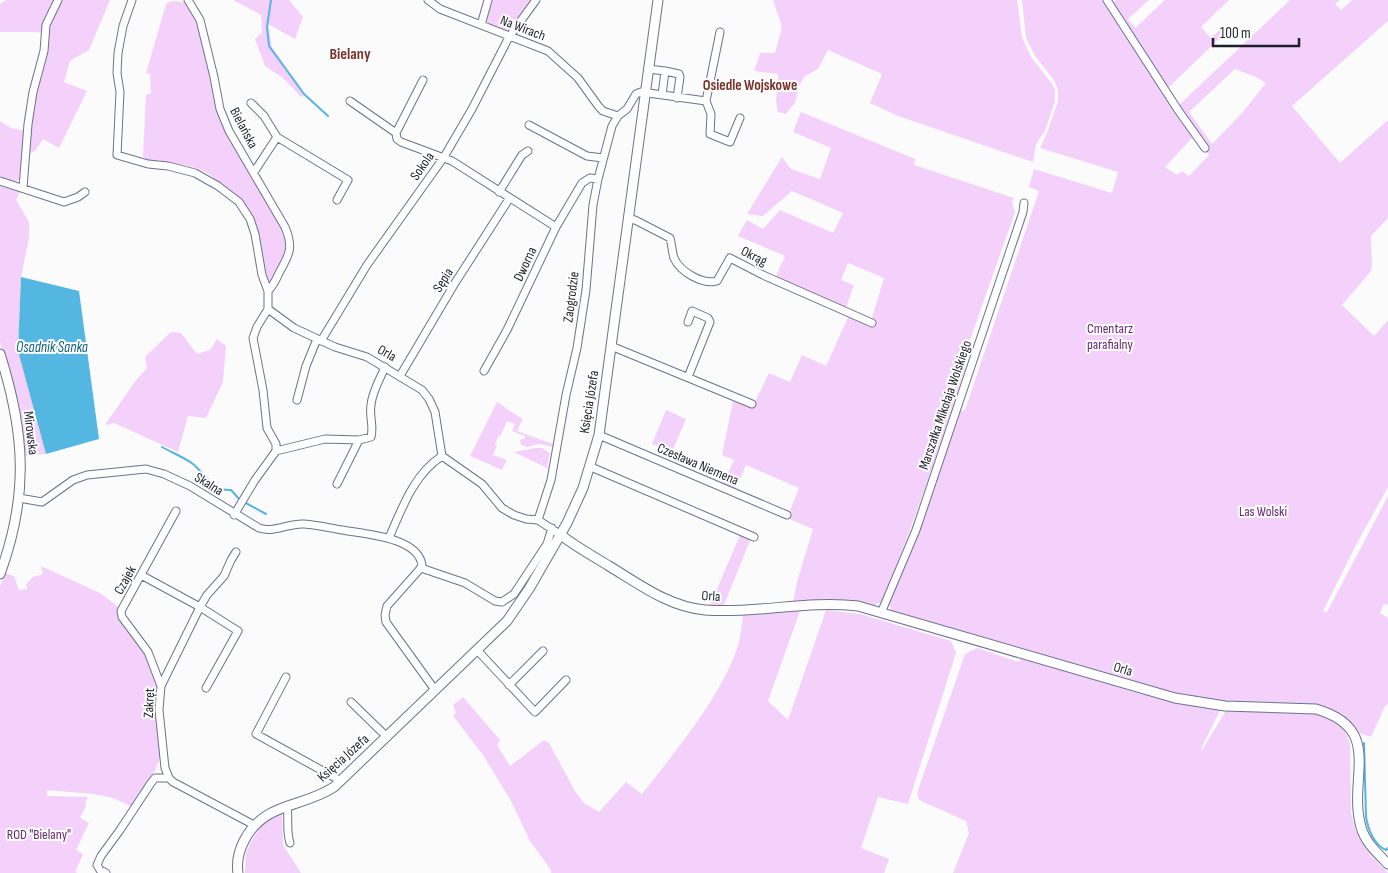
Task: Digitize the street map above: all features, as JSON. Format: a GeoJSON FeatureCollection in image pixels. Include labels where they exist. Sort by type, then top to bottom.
{"type":"FeatureCollection","features":[{"type":"Feature","properties":{"kind":"street"},"geometry":{"type":"LineString","coordinates":[[23,188],[28,124],[33,92],[44,50],[46,25],[58,0]]}},
{"type":"Feature","properties":{"kind":"street"},"geometry":{"type":"LineString","coordinates":[[132,0],[123,26],[118,53],[120,112],[117,155],[148,164],[168,166],[195,173],[218,186],[239,202],[246,210],[253,226],[262,275],[268,291],[268,309],[257,327],[253,338],[262,383],[267,428],[276,444],[276,451],[255,480],[234,515]]}},
{"type":"Feature","properties":{"kind":"street","name":"Bielańska"},"geometry":{"type":"LineString","coordinates":[[188,0],[200,20],[220,109],[229,132],[254,172],[290,238],[290,252],[287,261],[268,291]]}},
{"type":"Feature","properties":{"kind":"street","name":"Na Wirach"},"geometry":{"type":"LineString","coordinates":[[428,0],[440,9],[534,45],[554,55],[578,78],[599,107],[618,116]]}},
{"type":"Feature","properties":{"kind":"street"},"geometry":{"type":"LineString","coordinates":[[482,26],[488,0]]}},
{"type":"Feature","properties":{"kind":"street","name":"Sokola"},"geometry":{"type":"LineString","coordinates":[[319,340],[368,265],[444,157],[472,109],[509,37],[520,19],[536,0]]}},
{"type":"Feature","properties":{"kind":"street","name":"Księcia Józefa"},"geometry":{"type":"LineString","coordinates":[[238,873],[237,864],[240,849],[254,825],[264,816],[323,794],[342,781],[507,621],[561,535],[575,508],[599,435],[658,0]]}},
{"type":"Feature","properties":{"kind":"street"},"geometry":{"type":"LineString","coordinates":[[1107,0],[1178,110],[1205,148]]}},
{"type":"Feature","properties":{"kind":"street"},"geometry":{"type":"LineString","coordinates":[[720,32],[706,101],[711,114],[710,134],[730,142],[740,118]]}},
{"type":"Feature","properties":{"kind":"street"},"geometry":{"type":"LineString","coordinates":[[648,69],[679,74],[677,98]]}},
{"type":"Feature","properties":{"kind":"street"},"geometry":{"type":"LineString","coordinates":[[662,96],[665,71]]}},
{"type":"Feature","properties":{"kind":"street"},"geometry":{"type":"LineString","coordinates":[[423,80],[396,133],[397,139],[444,157],[556,227]]}},
{"type":"Feature","properties":{"kind":"street"},"geometry":{"type":"LineString","coordinates":[[645,93],[706,101]]}},
{"type":"Feature","properties":{"kind":"street","name":"Zaogrodzie"},"geometry":{"type":"LineString","coordinates":[[538,520],[551,480],[566,395],[577,348],[586,290],[593,205],[603,158],[612,126],[618,116],[624,112],[636,94],[645,93]]}},
{"type":"Feature","properties":{"kind":"street"},"geometry":{"type":"LineString","coordinates":[[350,101],[396,133]]}},
{"type":"Feature","properties":{"kind":"street"},"geometry":{"type":"LineString","coordinates":[[251,103],[264,116],[277,137],[348,180],[337,200]]}},
{"type":"Feature","properties":{"kind":"street"},"geometry":{"type":"LineString","coordinates":[[529,124],[587,156],[603,158]]}},
{"type":"Feature","properties":{"kind":"street"},"geometry":{"type":"LineString","coordinates":[[254,172],[277,137]]}},
{"type":"Feature","properties":{"kind":"street"},"geometry":{"type":"LineString","coordinates":[[500,192],[522,155],[528,151]]}},
{"type":"Feature","properties":{"kind":"street","name":"Dworna"},"geometry":{"type":"LineString","coordinates":[[484,372],[507,330],[556,227],[582,183],[590,178],[598,179]]}},
{"type":"Feature","properties":{"kind":"street"},"geometry":{"type":"LineString","coordinates":[[0,181],[64,202],[78,198],[85,192]]}},
{"type":"Feature","properties":{"kind":"street","name":"Sępia"},"geometry":{"type":"LineString","coordinates":[[400,376],[455,283],[509,199]]}},
{"type":"Feature","properties":{"kind":"street","name":"Marszałka Mikołaja Wolskiego"},"geometry":{"type":"LineString","coordinates":[[881,613],[916,530],[1023,212],[1024,203]]}},
{"type":"Feature","properties":{"kind":"street","name":"Okrąg"},"geometry":{"type":"LineString","coordinates":[[628,219],[635,220],[670,238],[674,259],[683,270],[693,276],[713,282],[717,281],[730,258],[872,323]]}},
{"type":"Feature","properties":{"kind":"street","name":"Orla"},"geometry":{"type":"LineString","coordinates":[[268,309],[287,324],[319,340],[367,357],[422,390],[430,399],[435,412],[442,456],[482,484],[502,508],[514,515],[538,520],[645,589],[671,602],[705,610],[741,610],[837,604],[858,606],[1175,698],[1225,706],[1316,709],[1330,713],[1348,725],[1358,742],[1358,811],[1361,827],[1372,847],[1388,864]]}},
{"type":"Feature","properties":{"kind":"street"},"geometry":{"type":"LineString","coordinates":[[688,322],[692,312],[708,318],[710,322],[688,377]]}},
{"type":"Feature","properties":{"kind":"street"},"geometry":{"type":"LineString","coordinates":[[297,400],[306,366],[319,340]]}},
{"type":"Feature","properties":{"kind":"street"},"geometry":{"type":"LineString","coordinates":[[611,346],[752,404]]}},
{"type":"Feature","properties":{"kind":"street","name":"Mirowska"},"geometry":{"type":"LineString","coordinates":[[0,354],[9,385],[21,446],[19,498],[10,542],[0,574]]}},
{"type":"Feature","properties":{"kind":"street"},"geometry":{"type":"LineString","coordinates":[[276,451],[326,439],[359,440],[371,437],[373,430],[370,414],[371,402],[385,367]]}},
{"type":"Feature","properties":{"kind":"street","name":"Czesława Niemena"},"geometry":{"type":"LineString","coordinates":[[599,435],[787,516]]}},
{"type":"Feature","properties":{"kind":"street"},"geometry":{"type":"LineString","coordinates":[[337,484],[359,440]]}},
{"type":"Feature","properties":{"kind":"street"},"geometry":{"type":"LineString","coordinates":[[390,538],[403,506],[416,482],[431,463],[442,456]]}},
{"type":"Feature","properties":{"kind":"street"},"geometry":{"type":"LineString","coordinates":[[590,466],[754,537]]}},
{"type":"Feature","properties":{"kind":"street","name":"Skalna"},"geometry":{"type":"LineString","coordinates":[[19,498],[42,502],[74,480],[87,475],[146,469],[164,474],[190,486],[234,515],[256,527],[269,531],[303,524],[390,538],[411,548],[418,554],[422,561],[421,568]]}},
{"type":"Feature","properties":{"kind":"street","name":"Czajek"},"geometry":{"type":"LineString","coordinates":[[161,686],[148,652],[122,617],[121,611],[176,511]]}},
{"type":"Feature","properties":{"kind":"street"},"geometry":{"type":"LineString","coordinates":[[435,690],[386,622],[387,606],[421,568],[465,583],[502,602],[514,594],[547,544],[552,528]]}},
{"type":"Feature","properties":{"kind":"street","name":"Zakręt"},"geometry":{"type":"LineString","coordinates":[[169,778],[165,768],[160,720],[161,686],[200,607],[207,595],[224,576],[236,552]]}},
{"type":"Feature","properties":{"kind":"street"},"geometry":{"type":"LineString","coordinates":[[141,575],[200,607],[238,631],[206,688]]}},
{"type":"Feature","properties":{"kind":"street"},"geometry":{"type":"LineString","coordinates":[[477,650],[535,712],[566,680]]}},
{"type":"Feature","properties":{"kind":"street"},"geometry":{"type":"LineString","coordinates":[[509,685],[543,651]]}},
{"type":"Feature","properties":{"kind":"street"},"geometry":{"type":"LineString","coordinates":[[286,677],[256,734],[342,781]]}},
{"type":"Feature","properties":{"kind":"street","name":"Księcia Józefa"},"geometry":{"type":"LineString","coordinates":[[351,702],[387,737]]}},
{"type":"Feature","properties":{"kind":"street"},"geometry":{"type":"LineString","coordinates":[[106,873],[100,870],[97,865],[101,856],[155,778],[169,778],[203,799],[254,825]]}},
{"type":"Feature","properties":{"kind":"street"},"geometry":{"type":"LineString","coordinates":[[287,806],[287,833],[290,843]]}},
{"type":"Feature","properties":{"kind":"green space"},"geometry":{"type":"Polygon","coordinates":[[[6,0],[56,0],[42,33],[0,32],[0,4],[6,0]]]}},
{"type":"Feature","properties":{"kind":"green space"},"geometry":{"type":"Polygon","coordinates":[[[61,0],[110,0],[89,50],[70,61],[64,82],[87,91],[59,148],[43,139],[36,150],[26,156],[29,127],[48,27],[61,0]]]}},
{"type":"Feature","properties":{"kind":"green space"},"geometry":{"type":"Polygon","coordinates":[[[233,0],[289,0],[303,17],[295,39],[268,24],[272,47],[305,94],[301,97],[283,78],[265,66],[255,39],[262,33],[261,15],[233,0]]]}},
{"type":"Feature","properties":{"kind":"green space"},"geometry":{"type":"Polygon","coordinates":[[[490,0],[533,0],[508,33],[487,25],[485,20],[490,0]]]}},
{"type":"Feature","properties":{"kind":"green space"},"geometry":{"type":"Polygon","coordinates":[[[773,0],[1017,0],[1022,37],[1031,57],[1055,90],[1055,101],[1045,131],[1036,144],[1033,162],[898,116],[870,103],[882,74],[828,50],[818,69],[805,76],[798,87],[796,101],[786,114],[778,112],[776,102],[778,74],[754,71],[760,53],[775,53],[782,27],[773,0]]]}},
{"type":"Feature","properties":{"kind":"green space"},"geometry":{"type":"Polygon","coordinates":[[[1022,0],[1105,0],[1194,136],[1165,167],[1177,175],[1182,171],[1189,176],[1209,155],[1178,106],[1290,0],[1340,0],[1335,4],[1341,10],[1352,0],[1388,0],[1388,21],[1292,106],[1340,163],[1388,120],[1388,218],[1371,236],[1371,271],[1342,305],[1374,336],[1388,320],[1388,487],[1323,611],[1327,612],[1388,496],[1388,605],[1384,604],[1380,613],[1388,618],[1388,704],[1385,706],[1371,737],[1356,732],[1341,717],[1328,709],[1311,704],[1224,702],[1201,749],[1227,709],[1311,712],[1335,720],[1343,727],[1350,744],[1351,813],[1355,828],[1360,840],[1371,856],[1388,873],[953,873],[969,833],[966,821],[919,800],[917,793],[965,654],[977,648],[1019,662],[1020,657],[1144,695],[1147,688],[891,611],[889,604],[913,547],[959,412],[965,410],[1039,191],[1029,187],[1034,169],[1112,193],[1118,172],[1040,148],[1058,101],[1058,90],[1054,80],[1035,56],[1026,38],[1022,0]],[[1235,69],[1189,112],[1212,144],[1243,112],[1266,83],[1235,69]]]}},
{"type":"Feature","properties":{"kind":"green space"},"geometry":{"type":"Polygon","coordinates":[[[1116,0],[1149,0],[1128,19],[1135,28],[1165,0],[1229,0],[1201,27],[1211,38],[1221,29],[1225,33],[1167,89],[1112,4],[1116,0]]]}},
{"type":"Feature","properties":{"kind":"green space"},"geometry":{"type":"Polygon","coordinates":[[[172,1],[186,2],[193,12],[210,67],[218,110],[283,228],[286,244],[285,251],[271,285],[267,281],[254,222],[240,199],[206,172],[190,166],[157,160],[154,163],[148,162],[143,156],[146,95],[151,93],[150,74],[146,73],[166,4],[172,1]]]}},
{"type":"Feature","properties":{"kind":"green space"},"geometry":{"type":"Polygon","coordinates":[[[801,112],[915,159],[914,165],[1014,198],[1012,202],[1015,212],[962,363],[965,368],[926,486],[881,602],[873,606],[845,601],[793,602],[813,529],[787,518],[799,488],[746,465],[735,490],[723,484],[734,460],[722,455],[733,401],[752,408],[769,373],[790,382],[802,355],[826,366],[849,315],[875,325],[871,321],[884,278],[848,263],[841,280],[854,285],[845,310],[775,278],[785,256],[738,236],[747,220],[763,229],[780,210],[833,233],[843,213],[792,191],[763,216],[747,214],[782,157],[791,169],[820,179],[831,148],[793,132],[801,112]]]}},
{"type":"Feature","properties":{"kind":"green space"},"geometry":{"type":"Polygon","coordinates":[[[0,121],[11,128],[25,131],[20,180],[14,181],[0,176],[0,121]]]}},
{"type":"Feature","properties":{"kind":"green space"},"geometry":{"type":"Polygon","coordinates":[[[0,186],[20,191],[16,200],[29,222],[29,238],[21,277],[18,351],[46,454],[24,456],[20,423],[0,342],[0,186]]]}},
{"type":"Feature","properties":{"kind":"green space"},"geometry":{"type":"Polygon","coordinates":[[[171,332],[181,333],[197,354],[210,350],[217,339],[226,346],[223,382],[206,418],[188,416],[178,452],[114,423],[105,425],[136,380],[147,368],[145,357],[171,332]]]}},
{"type":"Feature","properties":{"kind":"green space"},"geometry":{"type":"Polygon","coordinates":[[[497,402],[523,419],[517,431],[553,444],[553,447],[539,444],[527,447],[521,445],[520,440],[524,439],[525,436],[512,431],[515,424],[507,421],[495,444],[497,445],[493,455],[507,460],[502,470],[470,456],[497,402]]]}},
{"type":"Feature","properties":{"kind":"green space"},"geometry":{"type":"Polygon","coordinates":[[[666,410],[686,419],[672,452],[652,444],[666,410]]]}},
{"type":"Feature","properties":{"kind":"green space"},"geometry":{"type":"Polygon","coordinates":[[[542,448],[550,453],[547,466],[549,469],[514,452],[542,448]]]}},
{"type":"Feature","properties":{"kind":"green space"},"geometry":{"type":"Polygon","coordinates":[[[741,533],[751,538],[724,605],[710,605],[741,533]]]}},
{"type":"Feature","properties":{"kind":"green space","name":"ROD \"Bielany\""},"geometry":{"type":"Polygon","coordinates":[[[41,566],[100,593],[120,608],[142,644],[159,689],[161,756],[152,777],[132,807],[113,798],[93,794],[47,790],[47,796],[88,797],[80,818],[89,823],[76,850],[83,854],[75,872],[78,873],[0,873],[0,586],[5,573],[14,576],[19,590],[27,589],[26,584],[33,577],[43,574],[41,566]]]}},
{"type":"Feature","properties":{"kind":"green space"},"geometry":{"type":"Polygon","coordinates":[[[826,610],[860,614],[951,641],[956,653],[908,804],[878,797],[861,848],[889,859],[884,873],[551,873],[551,870],[530,841],[511,801],[483,755],[453,716],[456,713],[453,705],[463,697],[500,740],[497,745],[510,766],[544,740],[549,743],[575,791],[584,803],[599,812],[626,782],[642,794],[684,741],[723,681],[739,642],[743,615],[800,611],[768,701],[788,720],[826,610]]]}},
{"type":"Feature","properties":{"kind":"green space"},"geometry":{"type":"Polygon","coordinates":[[[282,812],[283,845],[301,873],[245,873],[246,853],[253,838],[264,822],[282,812]]]}},
{"type":"Feature","properties":{"kind":"water","name":"Osadnik Sanka"},"geometry":{"type":"Polygon","coordinates":[[[21,277],[79,291],[99,439],[46,454],[18,351],[21,277]]]}},
{"type":"Feature","properties":{"kind":"waterway"},"geometry":{"type":"LineString","coordinates":[[271,0],[267,27],[269,46],[304,94],[328,116]]}},
{"type":"Feature","properties":{"kind":"waterway"},"geometry":{"type":"LineString","coordinates":[[162,447],[190,462],[210,482],[224,490],[231,490],[240,500]]}},
{"type":"Feature","properties":{"kind":"waterway"},"geometry":{"type":"LineString","coordinates":[[244,502],[266,514]]}},
{"type":"Feature","properties":{"kind":"waterway"},"geometry":{"type":"LineString","coordinates":[[1364,743],[1367,822],[1375,841],[1382,848],[1386,850],[1388,848]]}},
{"type":"Feature","properties":{"kind":"district","name":"Bielany"},"geometry":{"type":"Point","coordinates":[350,54]}},
{"type":"Feature","properties":{"kind":"district","name":"Osiedle Wojskowe"},"geometry":{"type":"Point","coordinates":[750,85]}},
{"type":"Feature","properties":{"kind":"park label","name":"Cmentarz parafialny"},"geometry":{"type":"Point","coordinates":[1110,336]}},
{"type":"Feature","properties":{"kind":"park label","name":"Las Wolski"},"geometry":{"type":"Point","coordinates":[1263,511]}}]}
